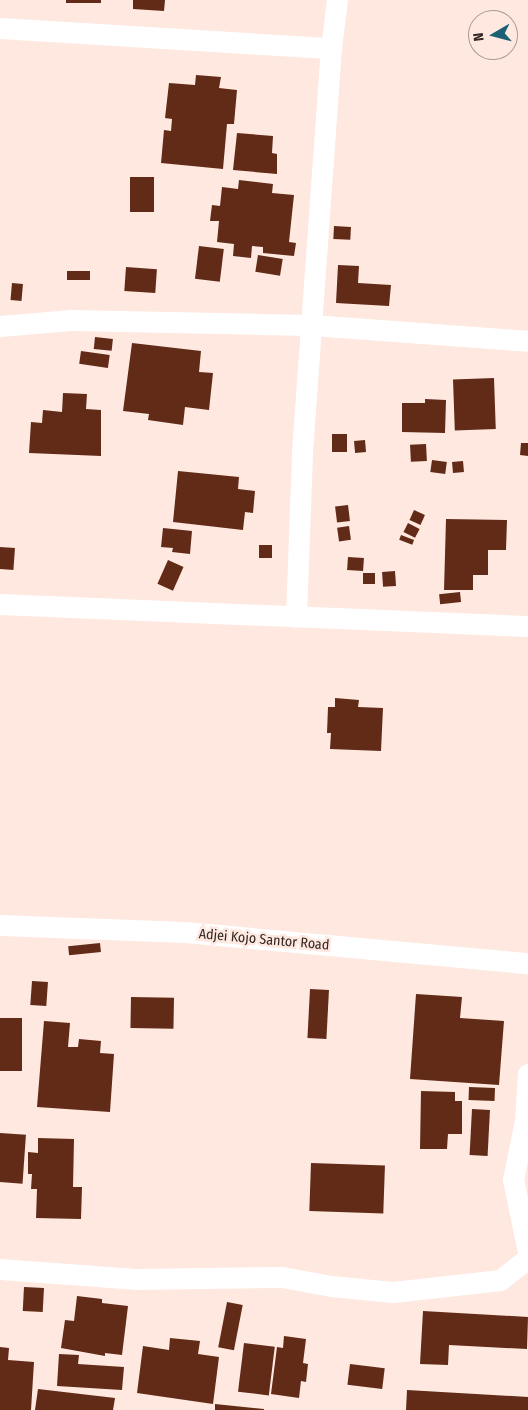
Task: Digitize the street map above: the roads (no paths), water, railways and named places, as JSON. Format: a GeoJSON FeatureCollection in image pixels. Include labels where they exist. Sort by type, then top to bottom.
{"type":"FeatureCollection","features":[{"type":"Feature","properties":{"kind":"street"},"geometry":{"type":"LineString","coordinates":[[296,617],[302,452],[331,48],[337,0]]}},
{"type":"Feature","properties":{"kind":"street"},"geometry":{"type":"LineString","coordinates":[[0,28],[331,48]]}},
{"type":"Feature","properties":{"kind":"street"},"geometry":{"type":"LineString","coordinates":[[0,326],[71,320],[312,325],[528,341]]}},
{"type":"Feature","properties":{"kind":"street"},"geometry":{"type":"LineString","coordinates":[[0,604],[528,626]]}},
{"type":"Feature","properties":{"kind":"street","name":"Adjei Kojo Santor Road"},"geometry":{"type":"LineString","coordinates":[[0,925],[185,932],[528,963]]}},
{"type":"Feature","properties":{"kind":"street"},"geometry":{"type":"LineString","coordinates":[[528,1074],[525,1121],[513,1179],[528,1252]]}},
{"type":"Feature","properties":{"kind":"street"},"geometry":{"type":"LineString","coordinates":[[0,1268],[135,1279],[282,1277],[332,1286],[393,1292],[500,1280],[528,1258]]}}]}
